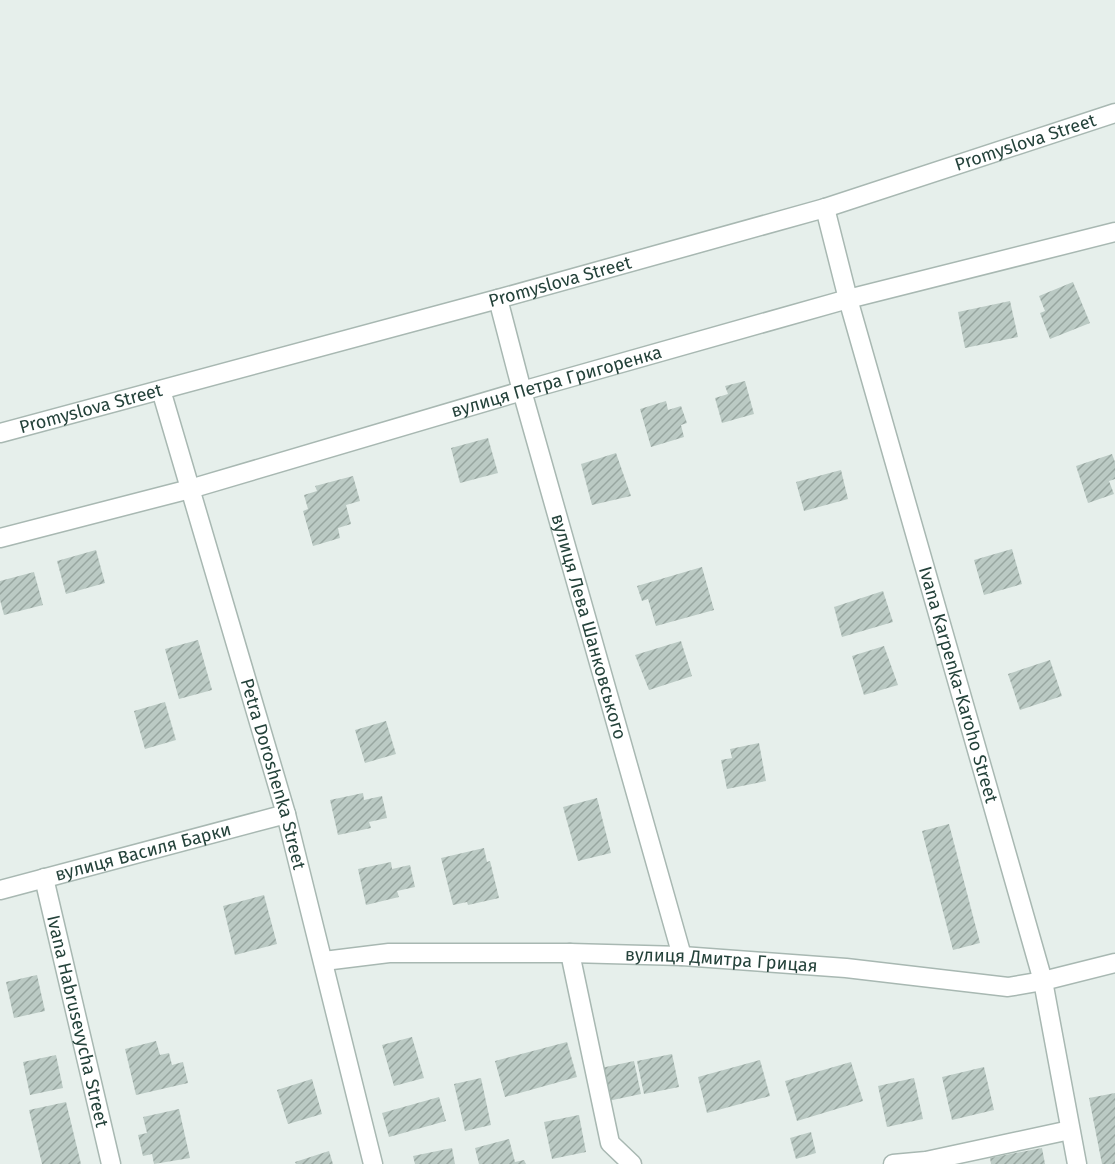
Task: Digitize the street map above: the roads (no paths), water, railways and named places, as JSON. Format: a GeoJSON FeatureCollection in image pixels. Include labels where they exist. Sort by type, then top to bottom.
{"type":"FeatureCollection","features":[{"type":"Feature","properties":{"kind":"street","name":"Promyslova Street"},"geometry":{"type":"LineString","coordinates":[[0,433],[825,208],[1115,113]]}},
{"type":"Feature","properties":{"kind":"street","name":"Ivana Karpenka-Karoho Street"},"geometry":{"type":"LineString","coordinates":[[825,208],[848,299],[1043,981],[1077,1164]]}},
{"type":"Feature","properties":{"kind":"street","name":"вулиця Петра Григоренка"},"geometry":{"type":"LineString","coordinates":[[0,538],[190,489],[522,391],[848,299],[1115,232]]}},
{"type":"Feature","properties":{"kind":"street","name":"вулиця Лева Шанковського"},"geometry":{"type":"LineString","coordinates":[[498,299],[682,956]]}},
{"type":"Feature","properties":{"kind":"street","name":"Petra Doroshenka Street"},"geometry":{"type":"LineString","coordinates":[[160,390],[286,814],[374,1164]]}},
{"type":"Feature","properties":{"kind":"street","name":"вулиця Василя Барки"},"geometry":{"type":"LineString","coordinates":[[0,890],[286,814]]}},
{"type":"Feature","properties":{"kind":"street","name":"Ivana Habrusevycha Street"},"geometry":{"type":"LineString","coordinates":[[44,878],[111,1164]]}},
{"type":"Feature","properties":{"kind":"street","name":"вулиця Дмитра Грицая"},"geometry":{"type":"LineString","coordinates":[[324,961],[389,953],[570,953],[682,956],[846,968],[1008,987],[1043,981],[1115,963]]}},
{"type":"Feature","properties":{"kind":"street"},"geometry":{"type":"LineString","coordinates":[[570,953],[610,1143],[632,1164]]}},
{"type":"Feature","properties":{"kind":"street"},"geometry":{"type":"LineString","coordinates":[[893,1164],[926,1161],[1070,1130]]}}]}
